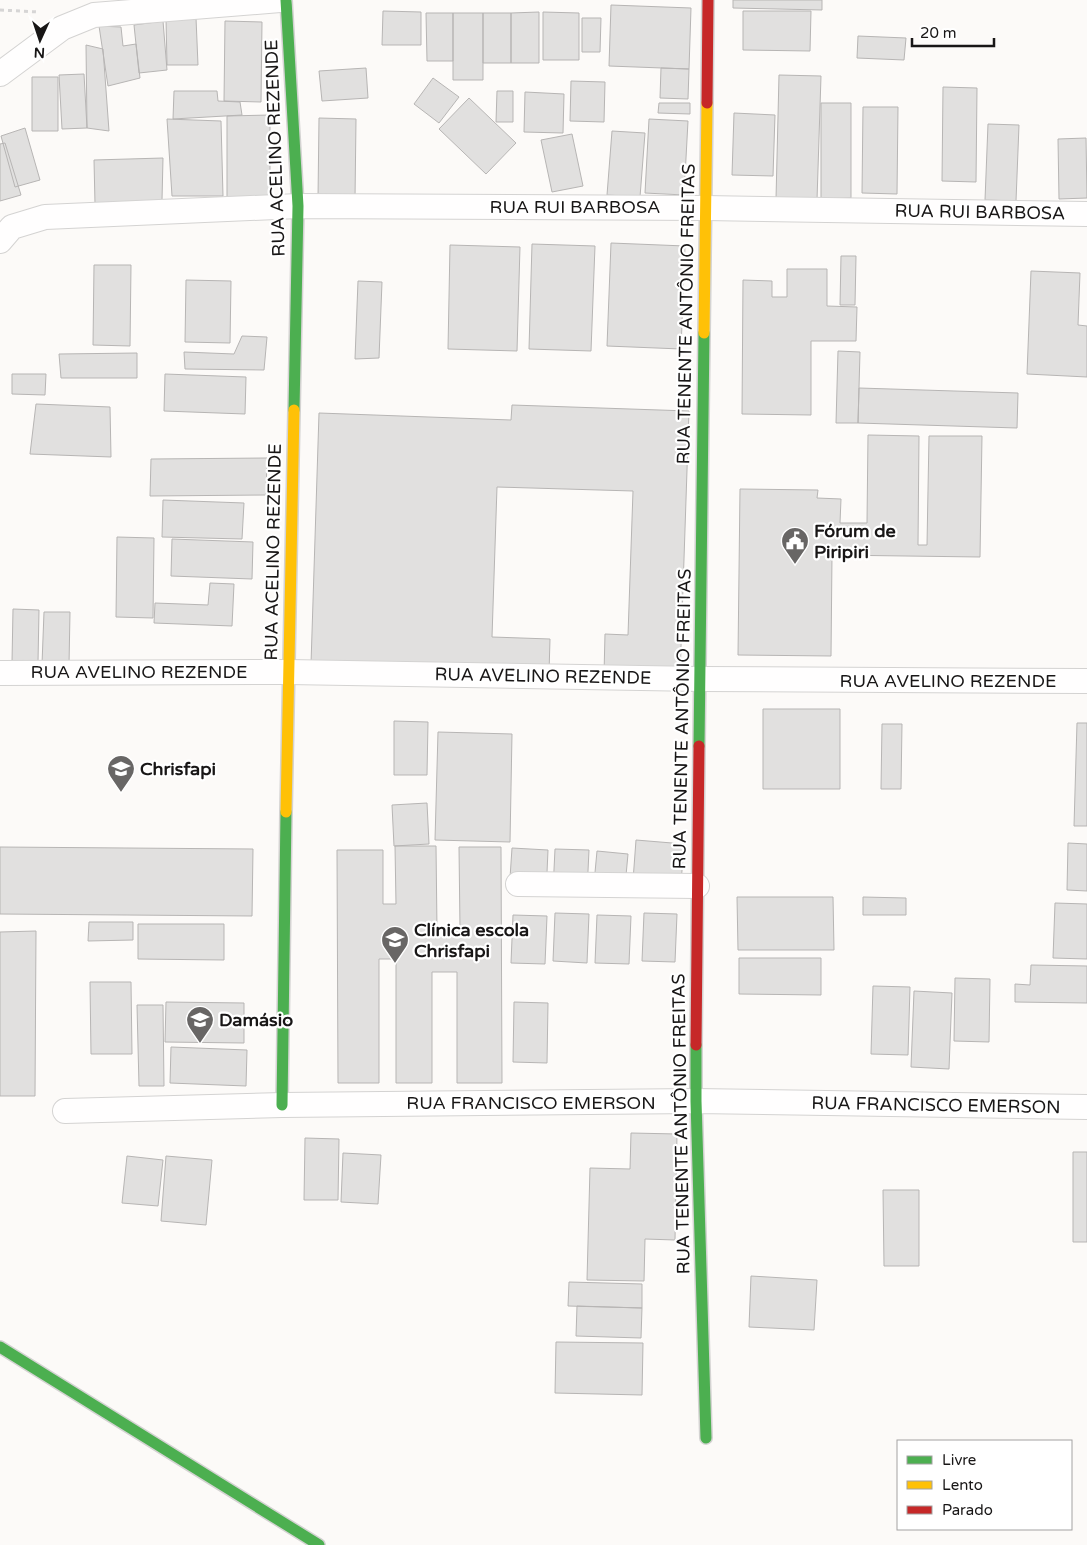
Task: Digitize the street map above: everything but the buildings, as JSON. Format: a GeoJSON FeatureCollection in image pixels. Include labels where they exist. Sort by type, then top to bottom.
{"type":"FeatureCollection","features":[{"type":"Feature","properties":{"kind":"street"},"geometry":{"type":"LineString","coordinates":[[0,74],[62,28],[94,15],[280,0]]}},
{"type":"Feature","properties":{"kind":"street","name":"RUA ACELINO REZENDE"},"geometry":{"type":"LineString","coordinates":[[282,1105],[288,672],[298,206],[286,0]]}},
{"type":"Feature","properties":{"kind":"street","name":"RUA TENENTE ANTÔNIO FREITAS"},"geometry":{"type":"LineString","coordinates":[[706,1438],[696,1102],[708,0]]}},
{"type":"Feature","properties":{"kind":"street","name":"RUA RUI BARBOSA"},"geometry":{"type":"LineString","coordinates":[[0,241],[12,226],[45,217],[298,206],[705,208],[1087,214]]}},
{"type":"Feature","properties":{"kind":"street","name":"RUA AVELINO REZENDE"},"geometry":{"type":"LineString","coordinates":[[0,673],[288,672],[700,679],[1087,681]]}},
{"type":"Feature","properties":{"kind":"street"},"geometry":{"type":"LineString","coordinates":[[518,884],[697,886]]}},
{"type":"Feature","properties":{"kind":"street","name":"RUA FRANCISCO EMERSON"},"geometry":{"type":"LineString","coordinates":[[65,1111],[282,1105],[696,1102],[1087,1107]]}},
{"type":"Feature","properties":{"kind":"street"},"geometry":{"type":"LineString","coordinates":[[0,1347],[319,1545]]}},
{"type":"Feature","properties":{"kind":"traffic: fast"},"geometry":{"type":"LineString","coordinates":[[286,0],[298,206],[294,410]]}},
{"type":"Feature","properties":{"kind":"traffic: fast"},"geometry":{"type":"LineString","coordinates":[[699,746],[704,333]]}},
{"type":"Feature","properties":{"kind":"traffic: fast"},"geometry":{"type":"LineString","coordinates":[[282,1105],[286,812]]}},
{"type":"Feature","properties":{"kind":"traffic: fast"},"geometry":{"type":"LineString","coordinates":[[696,1045],[706,1438]]}},
{"type":"Feature","properties":{"kind":"traffic: fast"},"geometry":{"type":"LineString","coordinates":[[0,1347],[319,1545]]}},
{"type":"Feature","properties":{"kind":"traffic: slow"},"geometry":{"type":"LineString","coordinates":[[704,333],[707,103]]}},
{"type":"Feature","properties":{"kind":"traffic: slow"},"geometry":{"type":"LineString","coordinates":[[286,812],[294,410]]}},
{"type":"Feature","properties":{"kind":"traffic: jam"},"geometry":{"type":"LineString","coordinates":[[707,103],[708,0]]}},
{"type":"Feature","properties":{"kind":"traffic: jam"},"geometry":{"type":"LineString","coordinates":[[696,1045],[699,746]]}},
{"type":"Feature","properties":{"kind":"place","name":"Fórum de Piripiri"},"geometry":{"type":"Point","coordinates":[795,565]}},
{"type":"Feature","properties":{"kind":"place","name":"Chrisfapi"},"geometry":{"type":"Point","coordinates":[121,793]}},
{"type":"Feature","properties":{"kind":"place","name":"Clínica escola Chrisfapi"},"geometry":{"type":"Point","coordinates":[395,964]}},
{"type":"Feature","properties":{"kind":"place","name":"Damásio"},"geometry":{"type":"Point","coordinates":[200,1044]}}]}
